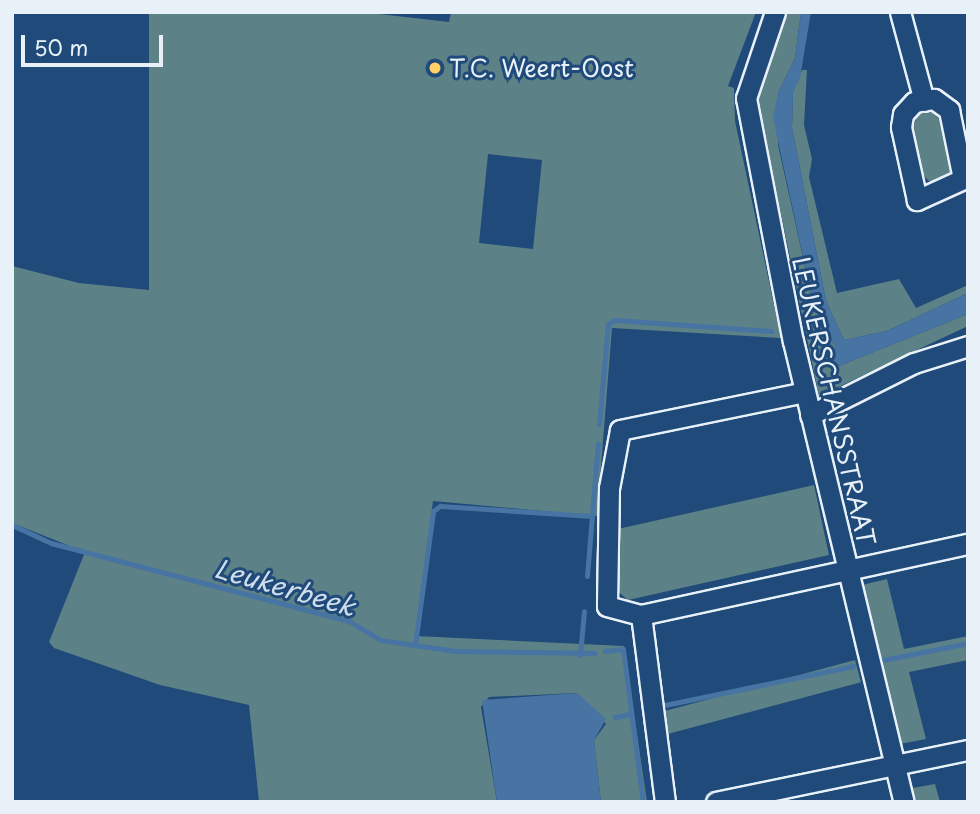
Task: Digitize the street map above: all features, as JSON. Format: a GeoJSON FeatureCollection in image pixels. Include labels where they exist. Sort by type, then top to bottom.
{"type":"FeatureCollection","features":[{"type":"Feature","properties":{"kind":"street","name":"LEUKERSCHANSSTRAAT"},"geometry":{"type":"LineString","coordinates":[[775,12],[746,98],[810,415],[904,802]]}},
{"type":"Feature","properties":{"kind":"street"},"geometry":{"type":"LineString","coordinates":[[901,12],[924,101]]}},
{"type":"Feature","properties":{"kind":"street"},"geometry":{"type":"LineString","coordinates":[[934,99],[949,110],[963,179],[941,193],[917,200],[901,127],[903,114],[914,102],[924,101],[934,99]]}},
{"type":"Feature","properties":{"kind":"street"},"geometry":{"type":"LineString","coordinates":[[810,415],[914,363],[968,346]]}},
{"type":"Feature","properties":{"kind":"street"},"geometry":{"type":"LineString","coordinates":[[805,392],[620,429],[609,488],[607,606],[641,615],[968,544]]}},
{"type":"Feature","properties":{"kind":"street"},"geometry":{"type":"LineString","coordinates":[[641,615],[665,802]]}},
{"type":"Feature","properties":{"kind":"street"},"geometry":{"type":"LineString","coordinates":[[716,802],[968,750]]}},
{"type":"Feature","properties":{"kind":"green space"},"geometry":{"type":"Polygon","coordinates":[[[149,12],[362,12],[449,22],[451,12],[756,12],[728,86],[734,88],[735,121],[781,338],[612,328],[597,516],[433,501],[416,636],[624,646],[647,802],[601,802],[594,740],[606,724],[577,693],[489,697],[481,707],[497,802],[259,802],[249,705],[160,685],[54,648],[49,642],[85,552],[12,523],[12,266],[79,283],[149,290],[149,12]],[[488,154],[479,243],[533,249],[542,160],[488,154]]]}},
{"type":"Feature","properties":{"kind":"green space"},"geometry":{"type":"Polygon","coordinates":[[[787,12],[801,12],[795,58],[778,93],[778,145],[814,307],[836,348],[830,356],[839,366],[968,314],[968,326],[819,396],[758,104],[758,91],[787,12]]]}},
{"type":"Feature","properties":{"kind":"green space"},"geometry":{"type":"Polygon","coordinates":[[[802,70],[807,70],[804,125],[812,159],[809,177],[837,293],[899,279],[916,308],[968,285],[968,293],[887,331],[844,340],[826,301],[792,128],[793,92],[802,70]]]}},
{"type":"Feature","properties":{"kind":"green space"},"geometry":{"type":"Polygon","coordinates":[[[931,112],[943,122],[954,167],[950,177],[940,181],[929,181],[922,174],[911,127],[920,114],[931,112]]]}},
{"type":"Feature","properties":{"kind":"green space"},"geometry":{"type":"Polygon","coordinates":[[[814,485],[829,555],[628,600],[615,589],[618,529],[814,485]]]}},
{"type":"Feature","properties":{"kind":"green space"},"geometry":{"type":"Polygon","coordinates":[[[887,579],[904,649],[968,636],[968,660],[909,672],[926,739],[900,744],[862,585],[887,579]]]}},
{"type":"Feature","properties":{"kind":"green space"},"geometry":{"type":"Polygon","coordinates":[[[855,660],[861,682],[667,734],[661,712],[855,660]]]}},
{"type":"Feature","properties":{"kind":"green space"},"geometry":{"type":"Polygon","coordinates":[[[935,784],[940,802],[915,802],[912,788],[935,784]]]}},
{"type":"Feature","properties":{"kind":"water"},"geometry":{"type":"Polygon","coordinates":[[[801,12],[811,12],[800,78],[793,92],[792,128],[826,301],[844,340],[887,331],[968,293],[968,314],[839,366],[829,357],[836,348],[814,307],[773,118],[778,93],[795,58],[801,12]]]}},
{"type":"Feature","properties":{"kind":"water"},"geometry":{"type":"Polygon","coordinates":[[[577,693],[606,719],[594,740],[601,802],[497,802],[482,700],[577,693]]]}},
{"type":"Feature","properties":{"kind":"waterway"},"geometry":{"type":"LineString","coordinates":[[599,424],[608,324],[615,320],[772,331]]}},
{"type":"Feature","properties":{"kind":"waterway"},"geometry":{"type":"LineString","coordinates":[[587,576],[598,443]]}},
{"type":"Feature","properties":{"kind":"waterway"},"geometry":{"type":"LineString","coordinates":[[415,645],[433,511],[440,506],[592,516]]}},
{"type":"Feature","properties":{"kind":"waterway","name":"Leukerbeek"},"geometry":{"type":"LineString","coordinates":[[12,525],[51,543],[349,621],[381,640],[455,651],[595,653]]}},
{"type":"Feature","properties":{"kind":"waterway"},"geometry":{"type":"LineString","coordinates":[[580,655],[584,611]]}},
{"type":"Feature","properties":{"kind":"waterway"},"geometry":{"type":"LineString","coordinates":[[883,660],[968,643]]}},
{"type":"Feature","properties":{"kind":"waterway"},"geometry":{"type":"LineString","coordinates":[[605,651],[623,649],[643,802]]}},
{"type":"Feature","properties":{"kind":"waterway"},"geometry":{"type":"LineString","coordinates":[[665,705],[853,666]]}},
{"type":"Feature","properties":{"kind":"waterway"},"geometry":{"type":"LineString","coordinates":[[615,717],[631,714]]}},
{"type":"Feature","properties":{"kind":"place","name":"T.C. Weert-Oost"},"geometry":{"type":"Point","coordinates":[435,68]}}]}
